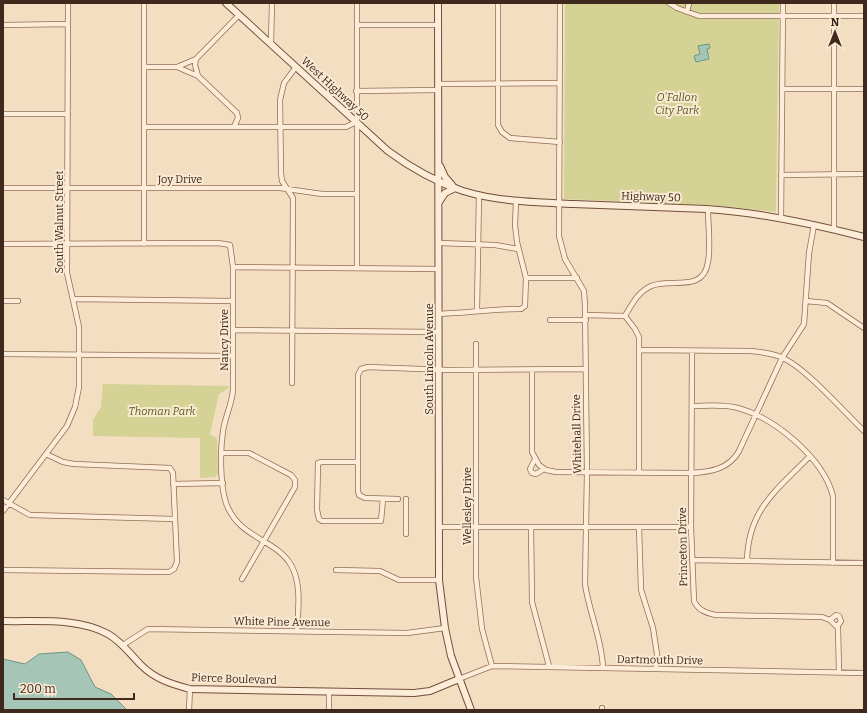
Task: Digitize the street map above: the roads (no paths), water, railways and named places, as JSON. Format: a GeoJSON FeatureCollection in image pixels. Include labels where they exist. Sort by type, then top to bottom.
{"type":"FeatureCollection","features":[{"type":"Feature","properties":{"kind":"main road","name":"West Highway 50"},"geometry":{"type":"LineString","coordinates":[[226,3],[356,122],[401,161],[438,181]]}},
{"type":"Feature","properties":{"kind":"main road","name":"South Lincoln Avenue"},"geometry":{"type":"LineString","coordinates":[[438,3],[439,580],[451,656],[471,710]]}},
{"type":"Feature","properties":{"kind":"main road"},"geometry":{"type":"LineString","coordinates":[[438,161],[445,177],[455,188],[445,193],[438,203]]}},
{"type":"Feature","properties":{"kind":"main road","name":"Highway 50"},"geometry":{"type":"LineString","coordinates":[[438,181],[479,195],[516,201],[708,210],[781,219],[834,229],[864,237]]}},
{"type":"Feature","properties":{"kind":"main road","name":"Pierce Boulevard"},"geometry":{"type":"LineString","coordinates":[[3,621],[73,623],[86,625],[110,634],[124,645],[142,665],[155,676],[170,684],[190,689],[414,694],[430,691],[459,680]]}},
{"type":"Feature","properties":{"kind":"street","name":"South Walnut Street"},"geometry":{"type":"LineString","coordinates":[[3,511],[67,426],[76,407],[80,380],[79,327],[67,273],[68,3]]}},
{"type":"Feature","properties":{"kind":"street"},"geometry":{"type":"LineString","coordinates":[[144,3],[144,244]]}},
{"type":"Feature","properties":{"kind":"street"},"geometry":{"type":"LineString","coordinates":[[271,43],[272,3]]}},
{"type":"Feature","properties":{"kind":"street"},"geometry":{"type":"LineString","coordinates":[[357,3],[357,268]]}},
{"type":"Feature","properties":{"kind":"street"},"geometry":{"type":"LineString","coordinates":[[498,3],[498,125],[502,132],[510,138],[560,142]]}},
{"type":"Feature","properties":{"kind":"street","name":"Whitehall Drive"},"geometry":{"type":"LineString","coordinates":[[560,3],[559,236],[561,249],[565,259],[584,291],[586,317],[585,369],[587,472],[585,584],[588,601],[603,652],[604,668]]}},
{"type":"Feature","properties":{"kind":"street"},"geometry":{"type":"LineString","coordinates":[[669,3],[699,16],[864,16]]}},
{"type":"Feature","properties":{"kind":"street"},"geometry":{"type":"LineString","coordinates":[[687,12],[689,3]]}},
{"type":"Feature","properties":{"kind":"street"},"geometry":{"type":"LineString","coordinates":[[781,219],[783,3]]}},
{"type":"Feature","properties":{"kind":"street"},"geometry":{"type":"LineString","coordinates":[[834,3],[834,229]]}},
{"type":"Feature","properties":{"kind":"street"},"geometry":{"type":"LineString","coordinates":[[144,67],[177,67],[196,59],[239,15]]}},
{"type":"Feature","properties":{"kind":"street"},"geometry":{"type":"LineString","coordinates":[[3,24],[68,24]]}},
{"type":"Feature","properties":{"kind":"street"},"geometry":{"type":"LineString","coordinates":[[357,25],[439,25]]}},
{"type":"Feature","properties":{"kind":"street"},"geometry":{"type":"LineString","coordinates":[[196,59],[195,65],[198,76]]}},
{"type":"Feature","properties":{"kind":"street"},"geometry":{"type":"LineString","coordinates":[[177,67],[198,76],[237,113],[238,118],[234,127]]}},
{"type":"Feature","properties":{"kind":"street"},"geometry":{"type":"LineString","coordinates":[[292,383],[294,267],[293,198],[282,181],[280,173],[279,127],[281,91],[288,76],[296,67]]}},
{"type":"Feature","properties":{"kind":"street"},"geometry":{"type":"LineString","coordinates":[[356,91],[498,83],[560,83]]}},
{"type":"Feature","properties":{"kind":"street"},"geometry":{"type":"LineString","coordinates":[[782,88],[864,89]]}},
{"type":"Feature","properties":{"kind":"street"},"geometry":{"type":"LineString","coordinates":[[3,114],[68,114]]}},
{"type":"Feature","properties":{"kind":"street"},"geometry":{"type":"LineString","coordinates":[[144,127],[346,127],[356,122]]}},
{"type":"Feature","properties":{"kind":"street"},"geometry":{"type":"LineString","coordinates":[[782,175],[864,174]]}},
{"type":"Feature","properties":{"kind":"street","name":"Joy Drive"},"geometry":{"type":"LineString","coordinates":[[3,188],[280,188],[322,194],[356,194]]}},
{"type":"Feature","properties":{"kind":"street"},"geometry":{"type":"LineString","coordinates":[[477,310],[479,195]]}},
{"type":"Feature","properties":{"kind":"street"},"geometry":{"type":"LineString","coordinates":[[439,314],[477,310],[520,309],[525,306],[526,278],[518,249],[515,225],[516,201]]}},
{"type":"Feature","properties":{"kind":"street"},"geometry":{"type":"LineString","coordinates":[[625,316],[636,298],[650,287],[663,283],[690,283],[698,280],[703,275],[709,261],[708,210]]}},
{"type":"Feature","properties":{"kind":"street"},"geometry":{"type":"LineString","coordinates":[[532,370],[531,448],[535,459],[544,469],[556,472],[691,473],[716,470],[732,461],[740,450],[782,358],[804,324],[809,253],[814,225]]}},
{"type":"Feature","properties":{"kind":"street"},"geometry":{"type":"LineString","coordinates":[[439,243],[495,245],[518,249]]}},
{"type":"Feature","properties":{"kind":"street","name":"Nancy Drive"},"geometry":{"type":"LineString","coordinates":[[3,244],[228,244],[232,249],[234,330],[232,402],[223,431],[223,483],[227,505],[232,516],[249,533],[280,553],[292,566],[298,592],[297,631]]}},
{"type":"Feature","properties":{"kind":"street"},"geometry":{"type":"LineString","coordinates":[[233,267],[439,269]]}},
{"type":"Feature","properties":{"kind":"street"},"geometry":{"type":"LineString","coordinates":[[526,278],[577,278]]}},
{"type":"Feature","properties":{"kind":"street"},"geometry":{"type":"LineString","coordinates":[[73,299],[233,301]]}},
{"type":"Feature","properties":{"kind":"street"},"geometry":{"type":"LineString","coordinates":[[3,301],[18,301]]}},
{"type":"Feature","properties":{"kind":"street"},"geometry":{"type":"LineString","coordinates":[[806,301],[826,303],[864,328]]}},
{"type":"Feature","properties":{"kind":"street"},"geometry":{"type":"LineString","coordinates":[[550,320],[625,316]]}},
{"type":"Feature","properties":{"kind":"street"},"geometry":{"type":"LineString","coordinates":[[625,316],[638,333],[640,350],[639,472]]}},
{"type":"Feature","properties":{"kind":"street"},"geometry":{"type":"LineString","coordinates":[[234,330],[439,332]]}},
{"type":"Feature","properties":{"kind":"street","name":"Wellesley Drive"},"geometry":{"type":"LineString","coordinates":[[476,344],[476,528],[478,608],[492,666]]}},
{"type":"Feature","properties":{"kind":"street"},"geometry":{"type":"LineString","coordinates":[[640,350],[751,351],[768,353],[782,358],[803,372],[864,431]]}},
{"type":"Feature","properties":{"kind":"street","name":"Princeton Drive"},"geometry":{"type":"LineString","coordinates":[[692,351],[691,528],[694,601],[699,609],[707,614],[716,615],[822,617],[830,620],[836,615],[839,616],[841,621],[837,627],[838,672]]}},
{"type":"Feature","properties":{"kind":"street"},"geometry":{"type":"LineString","coordinates":[[3,354],[79,356],[233,356]]}},
{"type":"Feature","properties":{"kind":"street"},"geometry":{"type":"LineString","coordinates":[[398,499],[365,498],[359,495],[358,379],[361,369],[368,367],[532,370],[585,369]]}},
{"type":"Feature","properties":{"kind":"street"},"geometry":{"type":"LineString","coordinates":[[692,406],[728,406],[757,414],[778,428],[810,456],[824,474],[830,485],[833,496],[833,562]]}},
{"type":"Feature","properties":{"kind":"street"},"geometry":{"type":"LineString","coordinates":[[222,453],[249,453],[291,475],[296,480],[295,487],[242,579]]}},
{"type":"Feature","properties":{"kind":"street"},"geometry":{"type":"LineString","coordinates":[[3,570],[169,572],[174,569],[177,562],[173,472],[170,468],[74,464],[63,462],[46,454]]}},
{"type":"Feature","properties":{"kind":"street"},"geometry":{"type":"LineString","coordinates":[[747,561],[748,542],[752,526],[759,511],[768,499],[810,456]]}},
{"type":"Feature","properties":{"kind":"street"},"geometry":{"type":"LineString","coordinates":[[535,459],[530,469],[532,472],[536,474],[544,469]]}},
{"type":"Feature","properties":{"kind":"street"},"geometry":{"type":"LineString","coordinates":[[358,462],[318,463],[317,510],[319,519],[322,521],[381,521],[383,518],[384,499]]}},
{"type":"Feature","properties":{"kind":"street"},"geometry":{"type":"LineString","coordinates":[[173,484],[223,483]]}},
{"type":"Feature","properties":{"kind":"street"},"geometry":{"type":"LineString","coordinates":[[406,499],[406,534]]}},
{"type":"Feature","properties":{"kind":"street"},"geometry":{"type":"LineString","coordinates":[[3,500],[30,516],[174,519]]}},
{"type":"Feature","properties":{"kind":"street"},"geometry":{"type":"LineString","coordinates":[[440,527],[691,528]]}},
{"type":"Feature","properties":{"kind":"street"},"geometry":{"type":"LineString","coordinates":[[639,527],[641,590],[654,635],[657,654],[656,668]]}},
{"type":"Feature","properties":{"kind":"street"},"geometry":{"type":"LineString","coordinates":[[531,528],[532,602],[548,666]]}},
{"type":"Feature","properties":{"kind":"street"},"geometry":{"type":"LineString","coordinates":[[692,560],[864,563]]}},
{"type":"Feature","properties":{"kind":"street"},"geometry":{"type":"LineString","coordinates":[[336,570],[380,571],[399,580],[439,580]]}},
{"type":"Feature","properties":{"kind":"street"},"geometry":{"type":"LineString","coordinates":[[830,620],[837,627]]}},
{"type":"Feature","properties":{"kind":"street","name":"White Pine Avenue"},"geometry":{"type":"LineString","coordinates":[[124,645],[148,629],[407,633],[446,628]]}},
{"type":"Feature","properties":{"kind":"street","name":"Dartmouth Drive"},"geometry":{"type":"LineString","coordinates":[[459,680],[492,666],[864,673]]}},
{"type":"Feature","properties":{"kind":"street"},"geometry":{"type":"LineString","coordinates":[[190,689],[190,710]]}},
{"type":"Feature","properties":{"kind":"street"},"geometry":{"type":"LineString","coordinates":[[329,692],[329,710]]}},
{"type":"Feature","properties":{"kind":"park label","name":"O'Fallon City Park"},"geometry":{"type":"Point","coordinates":[677,103]}},
{"type":"Feature","properties":{"kind":"park label","name":"Thoman Park"},"geometry":{"type":"Point","coordinates":[162,411]}}]}
